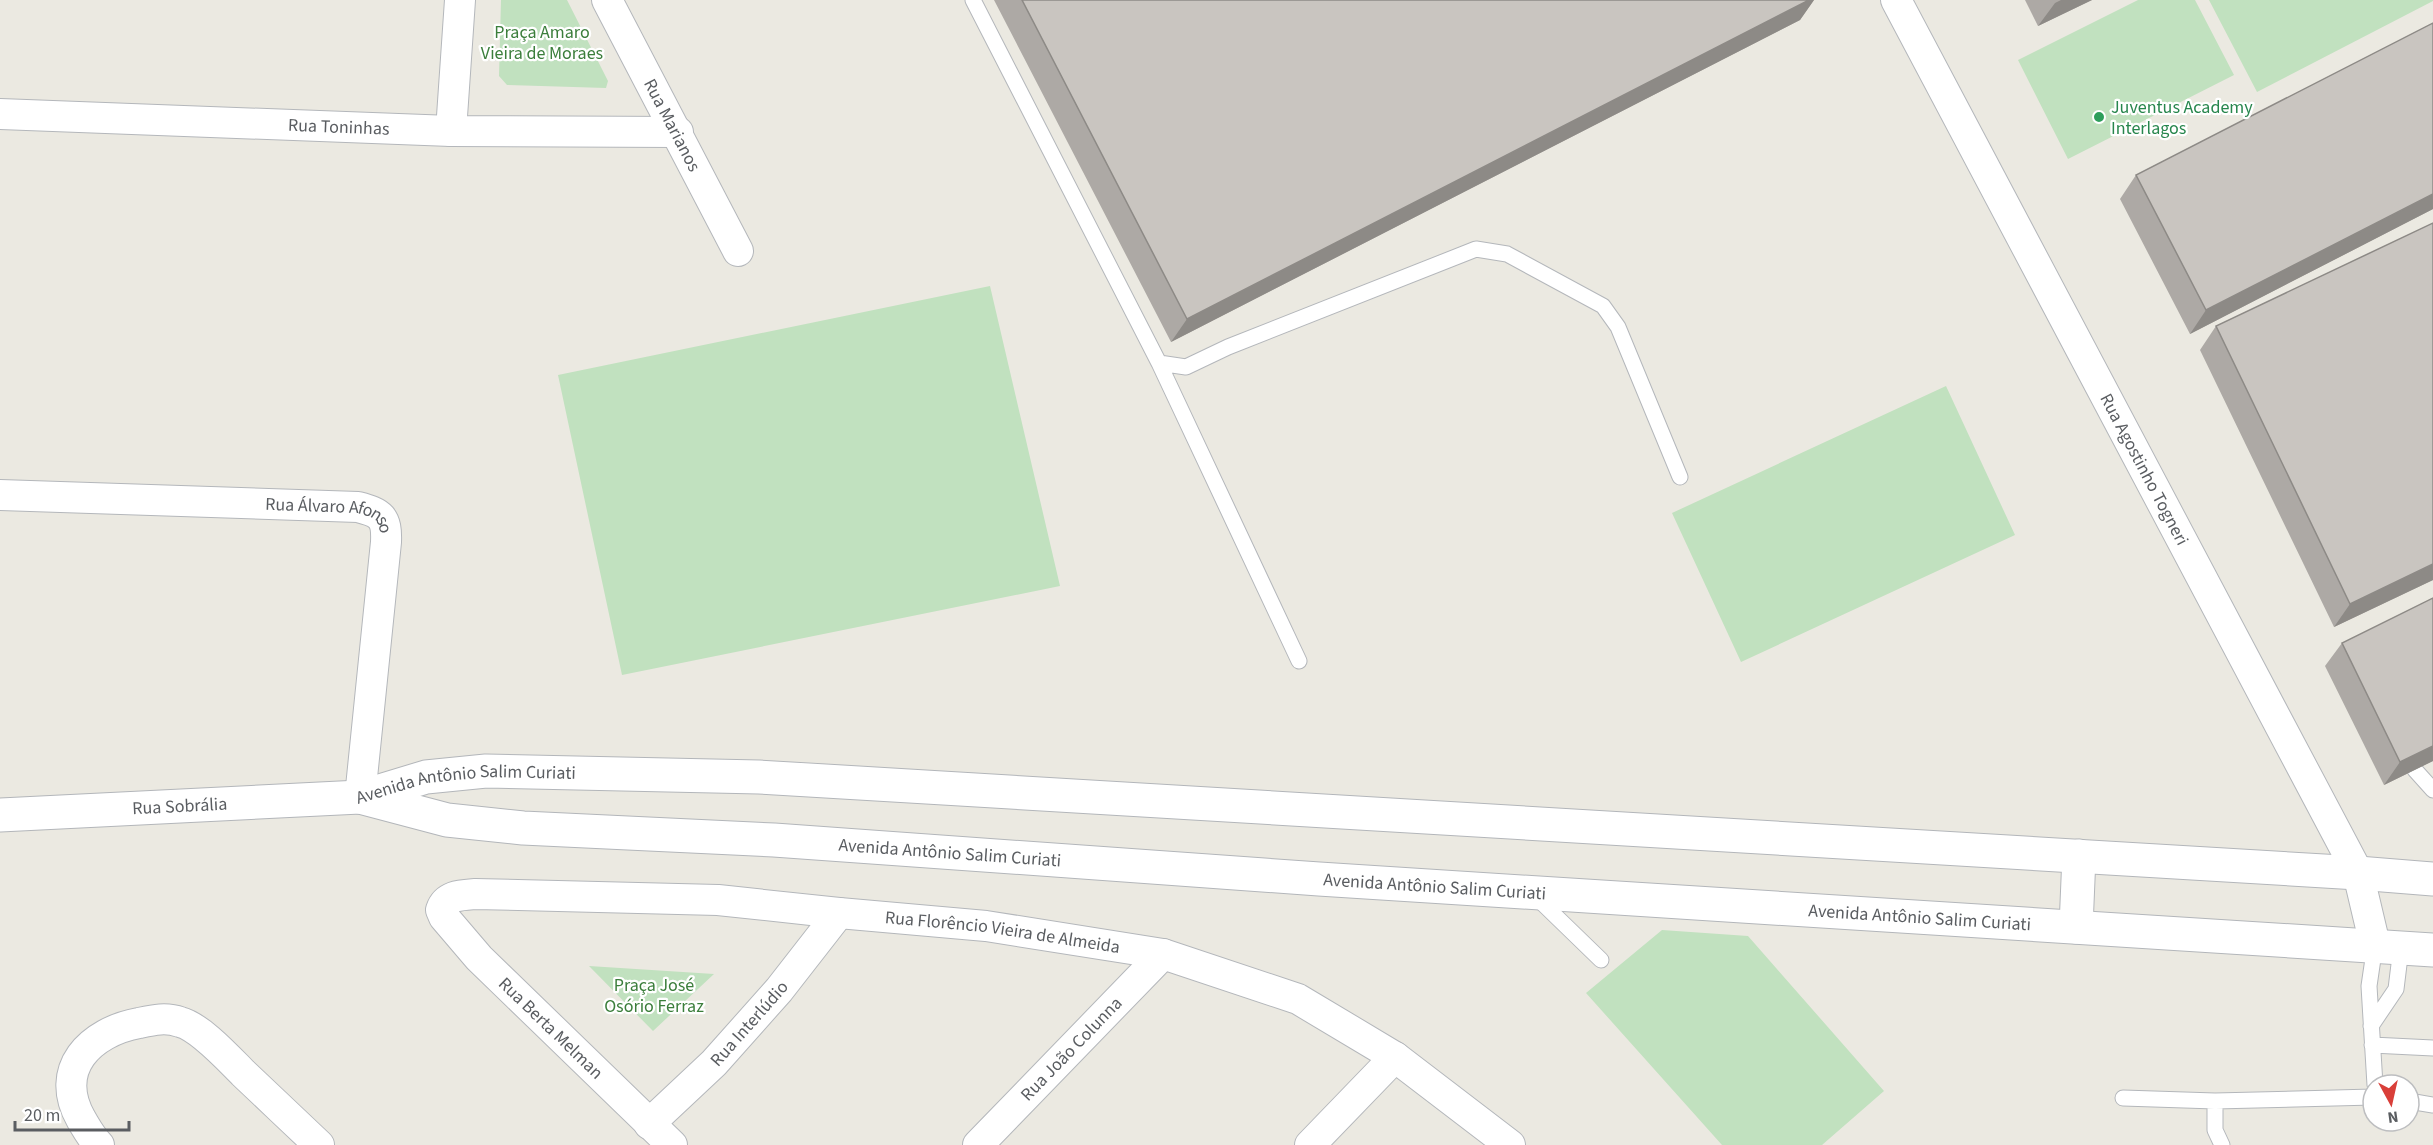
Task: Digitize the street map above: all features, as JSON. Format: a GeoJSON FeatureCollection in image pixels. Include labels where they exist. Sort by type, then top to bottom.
{"type":"FeatureCollection","features":[{"type":"Feature","properties":{"kind":"street"},"geometry":{"type":"LineString","coordinates":[[451,131],[460,0]]}},
{"type":"Feature","properties":{"kind":"street","name":"Rua Marianos"},"geometry":{"type":"LineString","coordinates":[[607,0],[738,250]]}},
{"type":"Feature","properties":{"kind":"street","name":"Rua Agostinho Togneri"},"geometry":{"type":"LineString","coordinates":[[1896,0],[2358,873],[2388,947]]}},
{"type":"Feature","properties":{"kind":"street","name":"Rua Toninhas"},"geometry":{"type":"LineString","coordinates":[[0,114],[451,131],[678,132]]}},
{"type":"Feature","properties":{"kind":"street","name":"Rua Álvaro Afonso"},"geometry":{"type":"LineString","coordinates":[[0,495],[358,507],[373,511],[382,517],[387,528],[386,542],[360,797]]}},
{"type":"Feature","properties":{"kind":"street","name":"Avenida Antônio Salim Curiati"},"geometry":{"type":"LineString","coordinates":[[360,797],[426,777],[486,771],[759,777],[2433,879]]}},
{"type":"Feature","properties":{"kind":"street","name":"Avenida Antônio Salim Curiati"},"geometry":{"type":"LineString","coordinates":[[360,797],[447,820],[523,828],[774,840],[1531,892],[2433,950]]}},
{"type":"Feature","properties":{"kind":"street","name":"Rua Sobrália"},"geometry":{"type":"LineString","coordinates":[[0,815],[360,797]]}},
{"type":"Feature","properties":{"kind":"street"},"geometry":{"type":"LineString","coordinates":[[2076,927],[2079,856]]}},
{"type":"Feature","properties":{"kind":"street","name":"Rua Florêncio Vieira de Almeida"},"geometry":{"type":"LineString","coordinates":[[444,903],[453,897],[475,894],[717,900],[986,926],[1163,954],[1298,999],[1395,1057],[1510,1145]]}},
{"type":"Feature","properties":{"kind":"street","name":"Rua Berta Melman"},"geometry":{"type":"LineString","coordinates":[[444,903],[441,910],[444,917],[479,958],[672,1145]]}},
{"type":"Feature","properties":{"kind":"street","name":"Rua Interlúdio"},"geometry":{"type":"LineString","coordinates":[[649,1124],[721,1055],[779,990],[839,913]]}},
{"type":"Feature","properties":{"kind":"street","name":"Rua João Colunna"},"geometry":{"type":"LineString","coordinates":[[978,1145],[1163,954]]}},
{"type":"Feature","properties":{"kind":"street"},"geometry":{"type":"LineString","coordinates":[[99,1145],[92,1138],[76,1110],[71,1087],[72,1072],[82,1054],[95,1040],[124,1026],[162,1019],[182,1022],[210,1041],[319,1145]]}},
{"type":"Feature","properties":{"kind":"street"},"geometry":{"type":"LineString","coordinates":[[1310,1145],[1395,1057]]}},
{"type":"Feature","properties":{"kind":"lane"},"geometry":{"type":"LineString","coordinates":[[973,0],[1159,363],[1299,661]]}},
{"type":"Feature","properties":{"kind":"lane"},"geometry":{"type":"LineString","coordinates":[[1159,363],[1186,367],[1228,347],[1476,249],[1507,254],[1603,306],[1618,327],[1680,477]]}},
{"type":"Feature","properties":{"kind":"lane"},"geometry":{"type":"LineString","coordinates":[[2415,770],[2433,790]]}},
{"type":"Feature","properties":{"kind":"lane"},"geometry":{"type":"LineString","coordinates":[[1531,892],[1601,960]]}},
{"type":"Feature","properties":{"kind":"lane"},"geometry":{"type":"LineString","coordinates":[[2374,1073],[2369,986],[2388,947]]}},
{"type":"Feature","properties":{"kind":"lane"},"geometry":{"type":"LineString","coordinates":[[2371,1026],[2396,989],[2388,947]]}},
{"type":"Feature","properties":{"kind":"lane"},"geometry":{"type":"LineString","coordinates":[[2372,1045],[2433,1047]]}},
{"type":"Feature","properties":{"kind":"lane"},"geometry":{"type":"LineString","coordinates":[[2123,1098],[2215,1101],[2361,1097]]}},
{"type":"Feature","properties":{"kind":"lane"},"geometry":{"type":"LineString","coordinates":[[2215,1101],[2215,1130],[2222,1145]]}},
{"type":"Feature","properties":{"kind":"green space","name":"Praça Amaro Vieira de Moraes"},"geometry":{"type":"Polygon","coordinates":[[[501,0],[567,0],[608,81],[606,88],[507,85],[499,76],[501,0]]]}},
{"type":"Feature","properties":{"kind":"green space","name":"Juventus Academy Interlagos"},"geometry":{"type":"Polygon","coordinates":[[[2138,0],[2195,0],[2234,75],[2068,159],[2018,60],[2138,0]]]}},
{"type":"Feature","properties":{"kind":"green space"},"geometry":{"type":"Polygon","coordinates":[[[2209,0],[2433,0],[2433,1],[2257,92],[2209,0]]]}},
{"type":"Feature","properties":{"kind":"green space"},"geometry":{"type":"Polygon","coordinates":[[[990,286],[1060,586],[622,675],[558,375],[990,286]]]}},
{"type":"Feature","properties":{"kind":"green space"},"geometry":{"type":"Polygon","coordinates":[[[1946,386],[2015,535],[1741,662],[1672,513],[1946,386]]]}},
{"type":"Feature","properties":{"kind":"green space"},"geometry":{"type":"Polygon","coordinates":[[[1662,930],[1748,936],[1884,1091],[1822,1145],[1722,1145],[1586,993],[1662,930]]]}},
{"type":"Feature","properties":{"kind":"green space","name":"Praça José Osório Ferraz"},"geometry":{"type":"Polygon","coordinates":[[[589,966],[714,974],[653,1031],[589,966]]]}},
{"type":"Feature","properties":{"kind":"building"},"geometry":{"type":"Polygon","coordinates":[[[1022,0],[1809,0],[1187,319],[1022,0]]]}},
{"type":"Feature","properties":{"kind":"building"},"geometry":{"type":"Polygon","coordinates":[[[2433,23],[2433,194],[2206,310],[2136,175],[2433,23]]]}},
{"type":"Feature","properties":{"kind":"building"},"geometry":{"type":"Polygon","coordinates":[[[2433,223],[2433,564],[2350,604],[2216,326],[2433,223]]]}},
{"type":"Feature","properties":{"kind":"building"},"geometry":{"type":"Polygon","coordinates":[[[2433,598],[2433,746],[2400,762],[2342,643],[2433,598]]]}},
{"type":"Feature","properties":{"kind":"place","name":"Juventus Academy Interlagos"},"geometry":{"type":"Point","coordinates":[2099,117]}}]}
